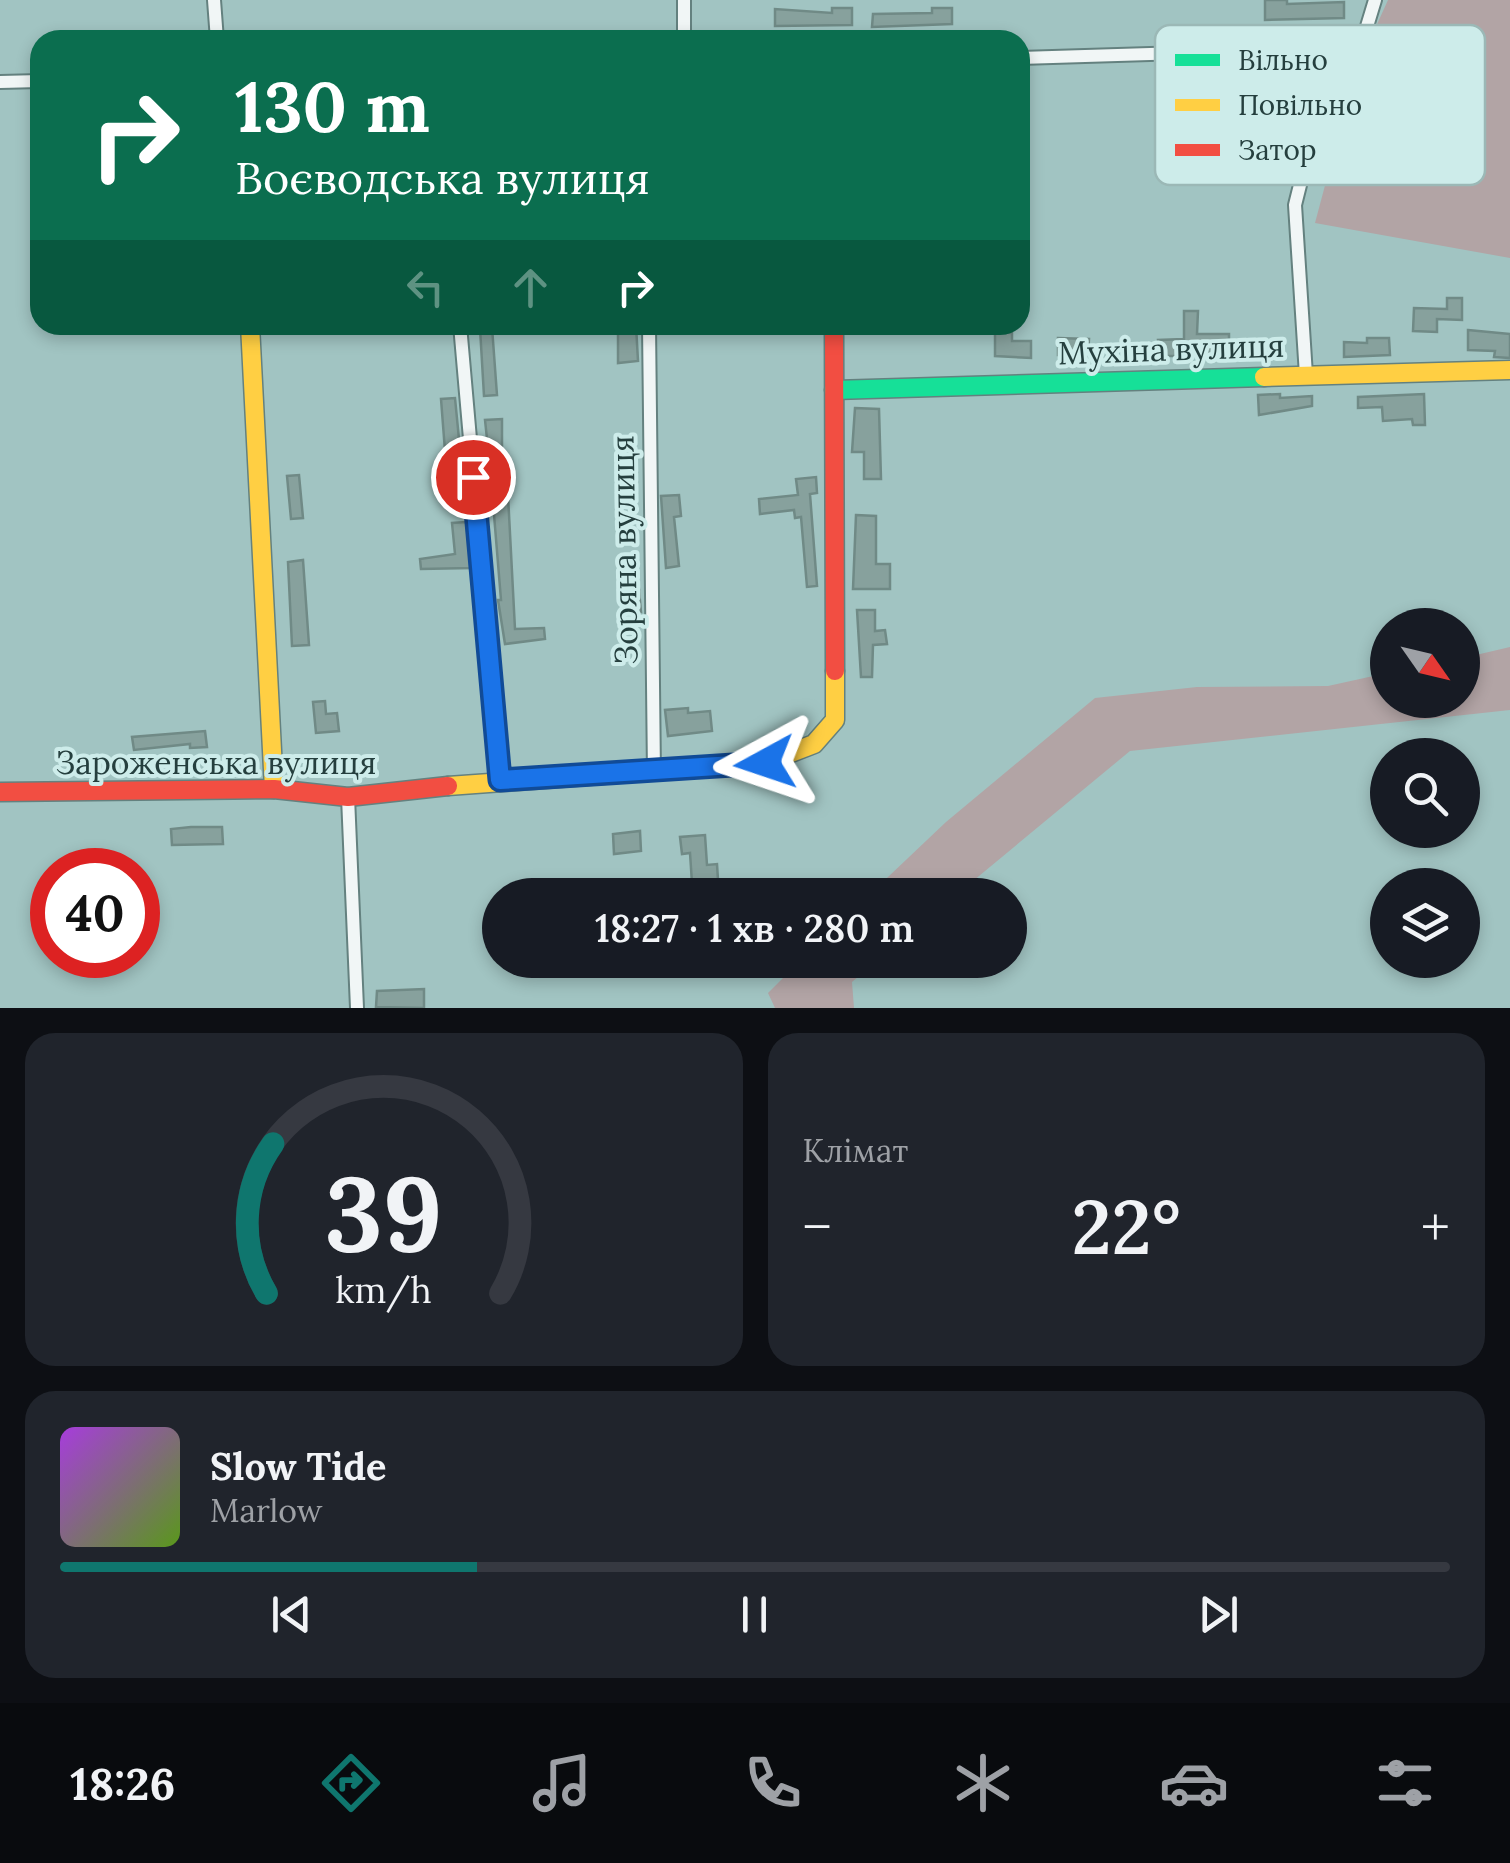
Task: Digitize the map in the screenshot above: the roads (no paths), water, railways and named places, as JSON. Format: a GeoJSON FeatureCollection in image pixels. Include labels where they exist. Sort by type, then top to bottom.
{"type":"FeatureCollection","features":[{"type":"Feature","properties":{"kind":"street"},"geometry":{"type":"LineString","coordinates":[[214,0],[216,30]]}},
{"type":"Feature","properties":{"kind":"street"},"geometry":{"type":"LineString","coordinates":[[684,0],[684,30]]}},
{"type":"Feature","properties":{"kind":"street"},"geometry":{"type":"LineString","coordinates":[[1367,25],[1375,0]]}},
{"type":"Feature","properties":{"kind":"street"},"geometry":{"type":"LineString","coordinates":[[1030,58],[1155,54]]}},
{"type":"Feature","properties":{"kind":"street"},"geometry":{"type":"LineString","coordinates":[[0,82],[30,81]]}},
{"type":"Feature","properties":{"kind":"street"},"geometry":{"type":"LineString","coordinates":[[1300,185],[1295,205],[1306,375]]}},
{"type":"Feature","properties":{"kind":"street"},"geometry":{"type":"LineString","coordinates":[[251,335],[274,789]]}},
{"type":"Feature","properties":{"kind":"street"},"geometry":{"type":"LineString","coordinates":[[461,335],[500,780]]}},
{"type":"Feature","properties":{"kind":"street","name":"Зоряна вулиця"},"geometry":{"type":"LineString","coordinates":[[649,335],[654,774]]}},
{"type":"Feature","properties":{"kind":"street"},"geometry":{"type":"LineString","coordinates":[[834,335],[834,390]]}},
{"type":"Feature","properties":{"kind":"street","name":"Мухіна вулиця"},"geometry":{"type":"LineString","coordinates":[[834,390],[1510,370]]}},
{"type":"Feature","properties":{"kind":"street","name":"Зароженська вулиця"},"geometry":{"type":"LineString","coordinates":[[0,792],[274,789],[348,797],[500,780],[654,774],[765,763],[814,744],[836,720],[834,390]]}},
{"type":"Feature","properties":{"kind":"street"},"geometry":{"type":"LineString","coordinates":[[348,797],[357,1008]]}}]}
